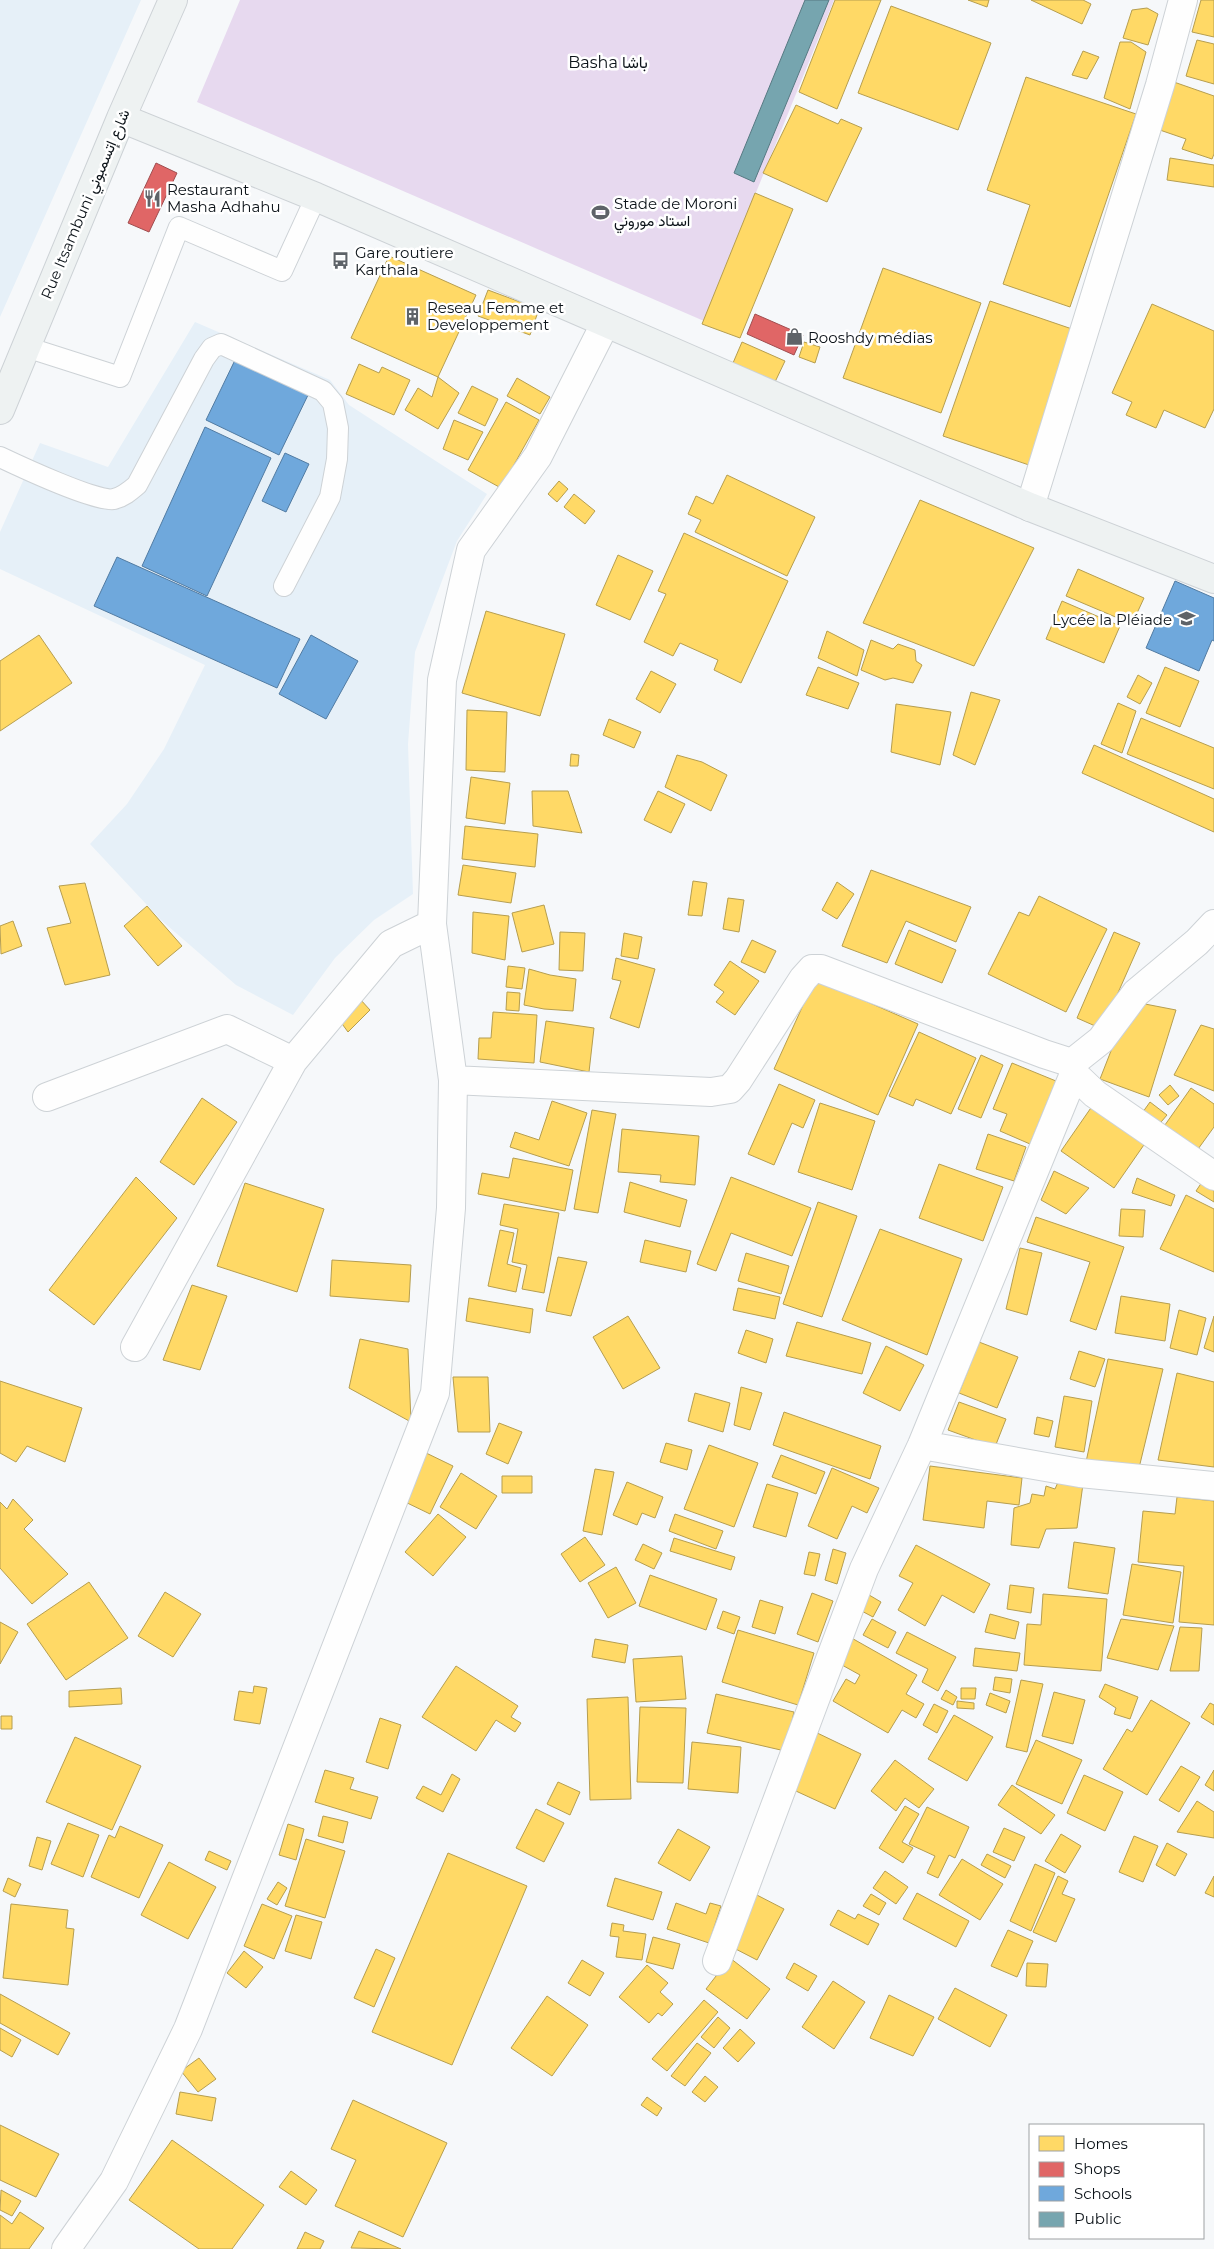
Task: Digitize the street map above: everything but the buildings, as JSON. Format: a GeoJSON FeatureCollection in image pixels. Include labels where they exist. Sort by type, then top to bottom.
{"type":"FeatureCollection","features":[{"type":"Feature","properties":{"kind":"street","name":"Rue Itsambuni شارع إتسمبوني"},"geometry":{"type":"LineString","coordinates":[[0,410],[121,118],[173,0]]}},
{"type":"Feature","properties":{"kind":"street"},"geometry":{"type":"LineString","coordinates":[[1030,507],[1160,85],[1183,0]]}},
{"type":"Feature","properties":{"kind":"street"},"geometry":{"type":"LineString","coordinates":[[121,118],[316,197],[1030,507],[1214,579]]}},
{"type":"Feature","properties":{"kind":"street"},"geometry":{"type":"LineString","coordinates":[[66,2249],[114,2181],[188,2029],[436,1393],[451,1208],[453,1080],[432,924],[442,680],[471,550],[538,456],[606,324]]}},
{"type":"Feature","properties":{"kind":"street"},"geometry":{"type":"LineString","coordinates":[[135,1347],[293,1061],[391,944],[432,924]]}},
{"type":"Feature","properties":{"kind":"street"},"geometry":{"type":"LineString","coordinates":[[717,1961],[864,1569],[922,1445],[1073,1068],[1101,1040],[1136,993],[1198,942],[1214,924]]}},
{"type":"Feature","properties":{"kind":"street"},"geometry":{"type":"LineString","coordinates":[[453,1080],[711,1092],[730,1089],[738,1080],[803,979],[812,970],[821,970],[1044,1054],[1073,1068],[1096,1094],[1199,1168],[1214,1176]]}},
{"type":"Feature","properties":{"kind":"street"},"geometry":{"type":"LineString","coordinates":[[48,1097],[227,1029],[293,1061]]}},
{"type":"Feature","properties":{"kind":"street"},"geometry":{"type":"LineString","coordinates":[[922,1445],[1080,1474],[1214,1486]]}},
{"type":"Feature","properties":{"kind":"lane"},"geometry":{"type":"LineString","coordinates":[[26,347],[120,377],[179,227],[282,271],[316,197]]}},
{"type":"Feature","properties":{"kind":"lane"},"geometry":{"type":"LineString","coordinates":[[0,457],[85,493],[112,500],[128,493],[137,485],[204,359],[212,348],[221,344],[323,391],[333,403],[338,428],[337,459],[330,497],[284,586]]}},
{"type":"Feature","properties":{"kind":"shaded area"},"geometry":{"type":"Polygon","coordinates":[[[0,0],[141,0],[0,317],[0,0]]]}},
{"type":"Feature","properties":{"kind":"shaded area","name":"Stade de Moroni استاد موروني"},"geometry":{"type":"Polygon","coordinates":[[[240,0],[834,0],[704,321],[197,102],[240,0]]]}},
{"type":"Feature","properties":{"kind":"shaded area"},"geometry":{"type":"Polygon","coordinates":[[[195,322],[330,380],[349,405],[487,494],[457,541],[415,652],[408,744],[413,894],[374,920],[335,958],[293,1015],[236,985],[161,920],[90,844],[127,804],[164,749],[205,665],[0,569],[0,532],[40,443],[108,467],[195,322]]]}},
{"type":"Feature","properties":{"kind":"place","name":"Restaurant Masha Adhahu"},"geometry":{"type":"Point","coordinates":[153,198]}},
{"type":"Feature","properties":{"kind":"place","name":"Stade de Moroni استاد موروني"},"geometry":{"type":"Point","coordinates":[600,212]}},
{"type":"Feature","properties":{"kind":"place","name":"Gare routiere Karthala"},"geometry":{"type":"Point","coordinates":[341,261]}},
{"type":"Feature","properties":{"kind":"place","name":"Reseau Femme et Developpement"},"geometry":{"type":"Point","coordinates":[413,316]}},
{"type":"Feature","properties":{"kind":"place","name":"Rooshdy médias"},"geometry":{"type":"Point","coordinates":[794,337]}},
{"type":"Feature","properties":{"kind":"place","name":"Lycée la Pléiade"},"geometry":{"type":"Point","coordinates":[1186,619]}},
{"type":"Feature","properties":{"kind":"district","name":"Basha باشا"},"geometry":{"type":"Point","coordinates":[608,62]}}]}
